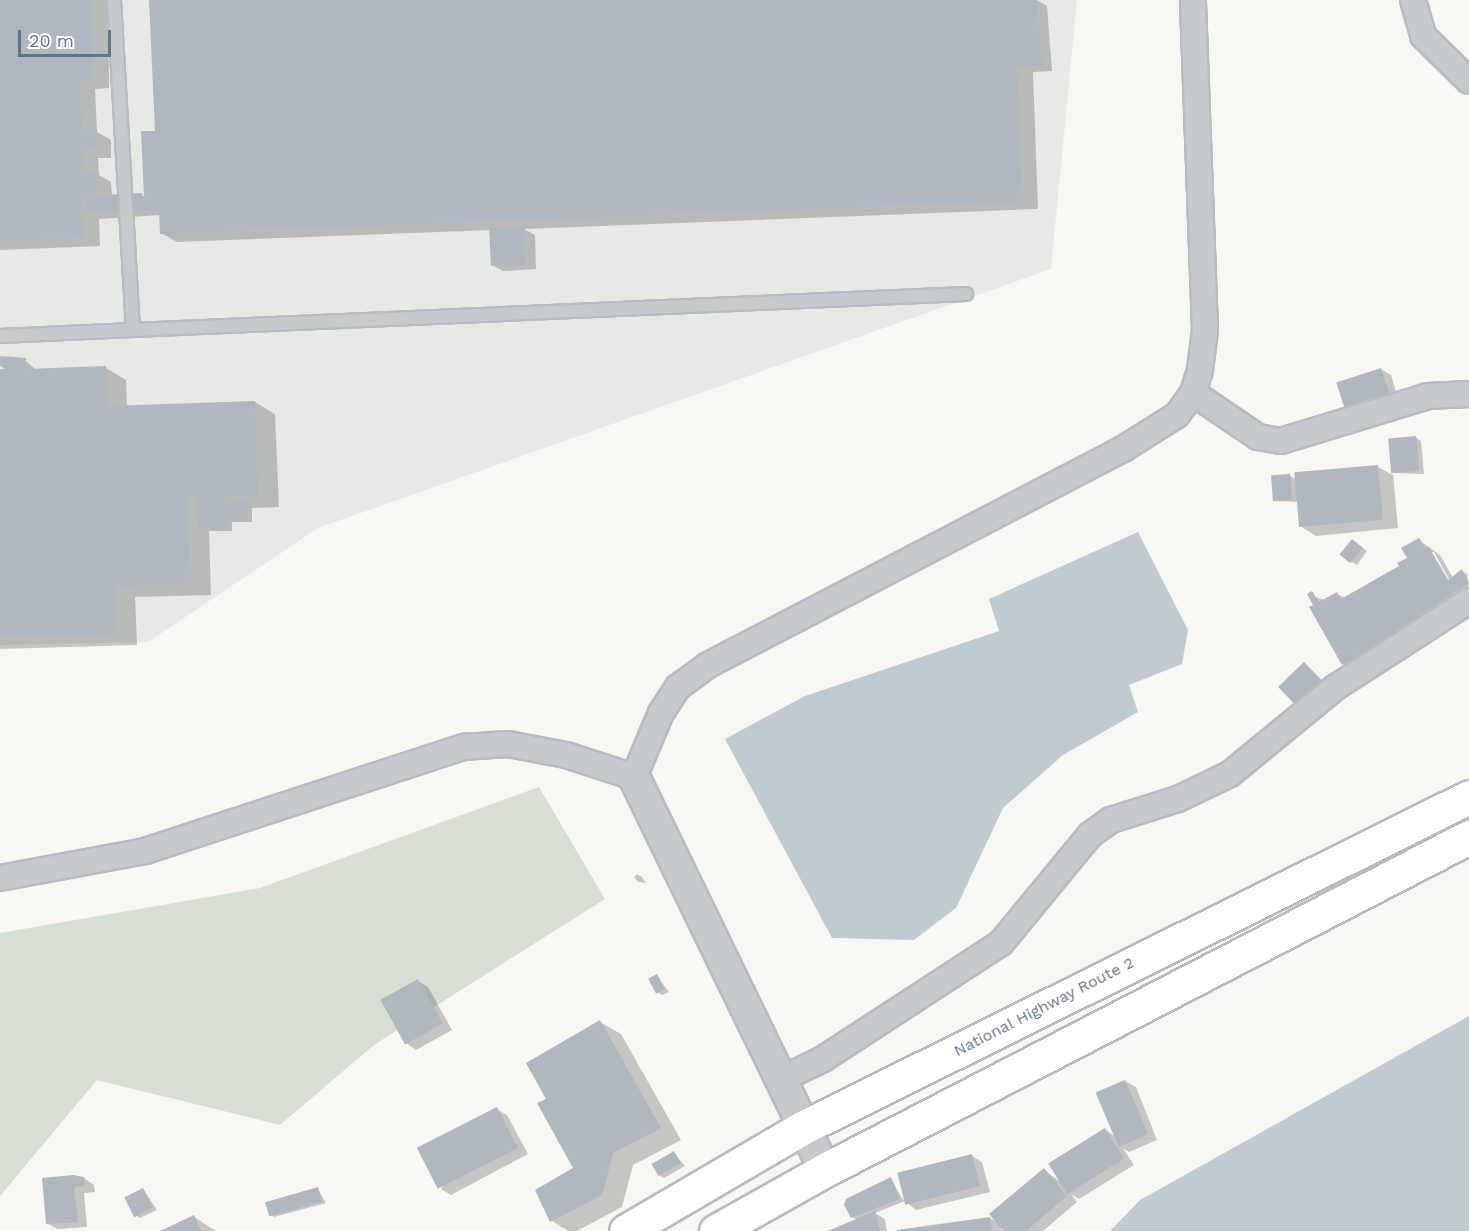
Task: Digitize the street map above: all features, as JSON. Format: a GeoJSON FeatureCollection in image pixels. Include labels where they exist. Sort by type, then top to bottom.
{"type":"FeatureCollection","features":[{"type":"Feature","properties":{"kind":"highway","name":"National Highway Route 2"},"geometry":{"type":"LineString","coordinates":[[626,1231],[804,1127],[1469,797]]}},
{"type":"Feature","properties":{"kind":"highway"},"geometry":{"type":"LineString","coordinates":[[716,1231],[825,1170],[1469,837]]}},
{"type":"Feature","properties":{"kind":"street"},"geometry":{"type":"LineString","coordinates":[[634,777],[661,713],[678,687],[708,665],[1123,449],[1177,415],[1192,393],[1200,370],[1205,330],[1192,0]]}},
{"type":"Feature","properties":{"kind":"street"},"geometry":{"type":"LineString","coordinates":[[1413,0],[1424,36],[1469,81]]}},
{"type":"Feature","properties":{"kind":"street"},"geometry":{"type":"LineString","coordinates":[[1192,393],[1258,437],[1281,441],[1428,396],[1469,394]]}},
{"type":"Feature","properties":{"kind":"street"},"geometry":{"type":"LineString","coordinates":[[780,1080],[823,1059],[1001,943],[1089,835],[1111,820],[1178,799],[1230,774],[1336,687],[1469,601]]}},
{"type":"Feature","properties":{"kind":"street"},"geometry":{"type":"LineString","coordinates":[[0,878],[145,851],[464,747],[508,744],[543,750],[634,777],[825,1170]]}},
{"type":"Feature","properties":{"kind":"lane"},"geometry":{"type":"LineString","coordinates":[[114,0],[133,330]]}},
{"type":"Feature","properties":{"kind":"lane"},"geometry":{"type":"LineString","coordinates":[[0,336],[966,294]]}},
{"type":"Feature","properties":{"kind":"shaded area"},"geometry":{"type":"Polygon","coordinates":[[[0,0],[1077,0],[1051,269],[318,528],[148,642],[0,645],[0,0]]]}},
{"type":"Feature","properties":{"kind":"shaded area"},"geometry":{"type":"Polygon","coordinates":[[[1138,532],[1188,630],[1182,664],[1129,685],[1138,712],[1063,755],[1003,808],[956,908],[914,940],[832,938],[725,739],[805,696],[999,631],[989,599],[1138,532]]]}},
{"type":"Feature","properties":{"kind":"shaded area"},"geometry":{"type":"Polygon","coordinates":[[[539,787],[605,899],[374,1045],[280,1125],[97,1080],[0,1196],[0,933],[260,888],[539,787]]]}},
{"type":"Feature","properties":{"kind":"shaded area"},"geometry":{"type":"Polygon","coordinates":[[[1469,1016],[1469,1231],[1110,1231],[1140,1200],[1469,1016]]]}},
{"type":"Feature","properties":{"kind":"building"},"geometry":{"type":"Polygon","coordinates":[[[0,0],[93,0],[93,80],[80,80],[82,129],[95,129],[96,149],[83,150],[84,172],[96,171],[97,194],[83,194],[85,238],[0,241],[0,0]]]}},
{"type":"Feature","properties":{"kind":"building"},"geometry":{"type":"Polygon","coordinates":[[[149,0],[1037,0],[1042,66],[1017,67],[1023,201],[160,234],[159,210],[86,214],[85,196],[142,193],[143,198],[158,197],[144,197],[141,131],[155,131],[149,0]]]}},
{"type":"Feature","properties":{"kind":"building"},"geometry":{"type":"Polygon","coordinates":[[[524,227],[526,264],[491,266],[489,229],[524,227]]]}},
{"type":"Feature","properties":{"kind":"building"},"geometry":{"type":"Polygon","coordinates":[[[0,356],[26,358],[26,369],[106,366],[107,406],[255,401],[258,496],[227,497],[227,500],[248,500],[248,520],[228,521],[228,529],[198,529],[197,498],[188,498],[191,584],[115,586],[117,634],[0,638],[0,369],[5,369],[0,356]]]}},
{"type":"Feature","properties":{"kind":"building"},"geometry":{"type":"Polygon","coordinates":[[[1381,368],[1389,393],[1344,407],[1336,383],[1381,368]]]}},
{"type":"Feature","properties":{"kind":"building"},"geometry":{"type":"Polygon","coordinates":[[[1416,436],[1419,471],[1391,473],[1388,438],[1416,436]]]}},
{"type":"Feature","properties":{"kind":"building"},"geometry":{"type":"Polygon","coordinates":[[[1378,465],[1383,520],[1299,527],[1294,472],[1378,465]]]}},
{"type":"Feature","properties":{"kind":"building"},"geometry":{"type":"Polygon","coordinates":[[[1290,474],[1292,500],[1273,501],[1271,475],[1290,474]]]}},
{"type":"Feature","properties":{"kind":"building"},"geometry":{"type":"Polygon","coordinates":[[[1419,538],[1426,549],[1429,547],[1448,580],[1462,569],[1469,583],[1424,612],[1427,617],[1342,665],[1309,607],[1313,605],[1307,594],[1312,591],[1319,602],[1337,592],[1341,599],[1399,566],[1397,563],[1407,558],[1401,548],[1419,538]]]}},
{"type":"Feature","properties":{"kind":"building"},"geometry":{"type":"Polygon","coordinates":[[[1352,539],[1363,548],[1350,563],[1339,555],[1352,539]]]}},
{"type":"Feature","properties":{"kind":"building"},"geometry":{"type":"Polygon","coordinates":[[[1304,662],[1325,684],[1299,709],[1278,687],[1304,662]]]}},
{"type":"Feature","properties":{"kind":"building"},"geometry":{"type":"Polygon","coordinates":[[[657,974],[665,989],[656,994],[648,979],[657,974]]]}},
{"type":"Feature","properties":{"kind":"building"},"geometry":{"type":"Polygon","coordinates":[[[418,979],[443,1024],[405,1044],[380,1000],[418,979]]]}},
{"type":"Feature","properties":{"kind":"building"},"geometry":{"type":"Polygon","coordinates":[[[600,1020],[661,1128],[613,1153],[602,1195],[550,1222],[535,1190],[573,1168],[537,1103],[546,1099],[526,1063],[600,1020]]]}},
{"type":"Feature","properties":{"kind":"building"},"geometry":{"type":"Polygon","coordinates":[[[1125,1080],[1148,1134],[1119,1147],[1096,1093],[1125,1080]]]}},
{"type":"Feature","properties":{"kind":"building"},"geometry":{"type":"Polygon","coordinates":[[[497,1107],[518,1148],[438,1189],[417,1148],[497,1107]]]}},
{"type":"Feature","properties":{"kind":"building"},"geometry":{"type":"Polygon","coordinates":[[[1105,1128],[1124,1159],[1067,1194],[1048,1164],[1105,1128]]]}},
{"type":"Feature","properties":{"kind":"building"},"geometry":{"type":"Polygon","coordinates":[[[674,1151],[681,1163],[658,1176],[651,1164],[674,1151]]]}},
{"type":"Feature","properties":{"kind":"building"},"geometry":{"type":"Polygon","coordinates":[[[972,1154],[980,1186],[905,1205],[897,1173],[972,1154]]]}},
{"type":"Feature","properties":{"kind":"building"},"geometry":{"type":"Polygon","coordinates":[[[1044,1168],[1067,1196],[1026,1231],[1003,1231],[989,1214],[1044,1168]]]}},
{"type":"Feature","properties":{"kind":"building"},"geometry":{"type":"Polygon","coordinates":[[[73,1175],[84,1177],[85,1186],[74,1187],[78,1222],[46,1224],[42,1178],[73,1175]]]}},
{"type":"Feature","properties":{"kind":"building"},"geometry":{"type":"Polygon","coordinates":[[[891,1177],[900,1199],[851,1218],[844,1205],[846,1199],[891,1177]]]}},
{"type":"Feature","properties":{"kind":"building"},"geometry":{"type":"Polygon","coordinates":[[[318,1187],[322,1201],[269,1217],[265,1202],[318,1187]]]}},
{"type":"Feature","properties":{"kind":"building"},"geometry":{"type":"Polygon","coordinates":[[[143,1188],[153,1208],[134,1217],[124,1198],[143,1188]]]}},
{"type":"Feature","properties":{"kind":"building"},"geometry":{"type":"Polygon","coordinates":[[[875,1211],[880,1231],[828,1231],[875,1211]]]}},
{"type":"Feature","properties":{"kind":"building"},"geometry":{"type":"Polygon","coordinates":[[[194,1215],[201,1231],[160,1231],[194,1215]]]}},
{"type":"Feature","properties":{"kind":"building"},"geometry":{"type":"Polygon","coordinates":[[[990,1217],[992,1231],[897,1231],[897,1230],[990,1217]]]}}]}
